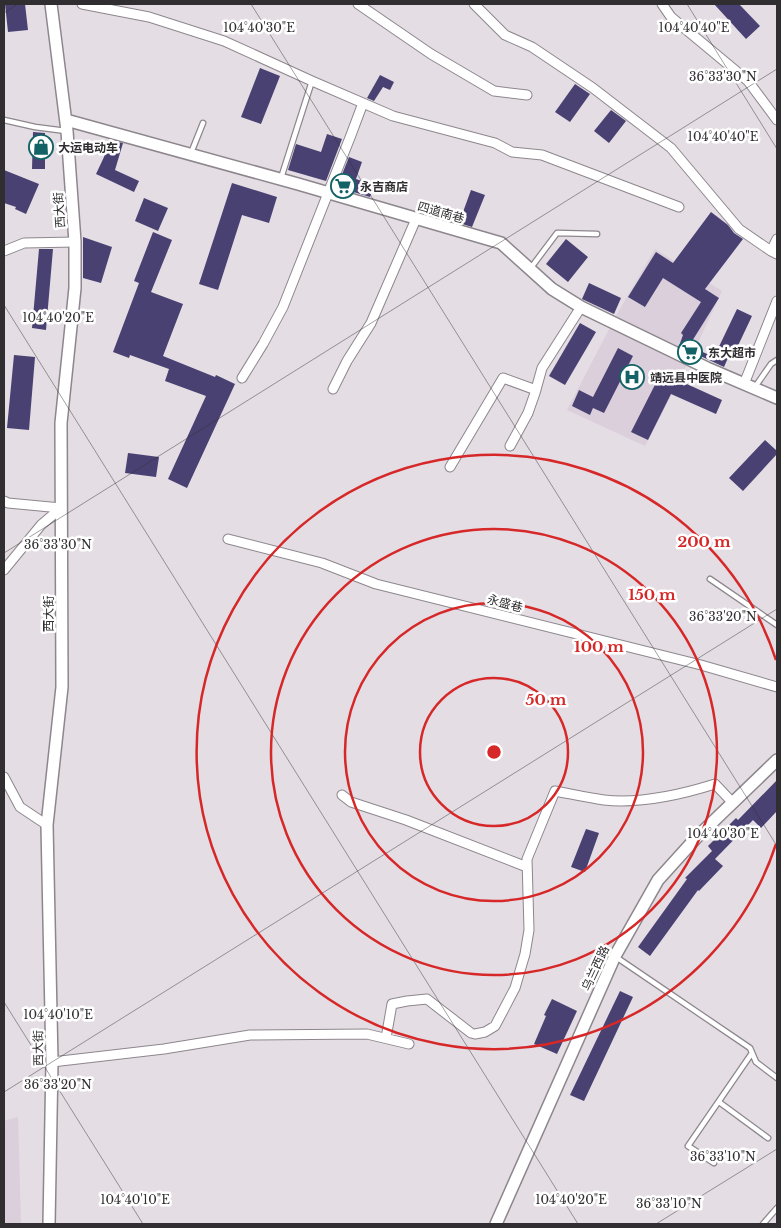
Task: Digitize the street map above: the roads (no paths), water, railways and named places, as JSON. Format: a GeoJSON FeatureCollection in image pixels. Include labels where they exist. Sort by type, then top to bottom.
{"type":"FeatureCollection","features":[{"type":"Feature","properties":{"kind":"main road","name":"西大街"},"geometry":{"type":"LineString","coordinates":[[50,1224],[52,1062],[47,825],[62,687],[61,423],[75,288],[75,242],[67,126],[51,4]]}},
{"type":"Feature","properties":{"kind":"main road","name":"四道南巷"},"geometry":{"type":"LineString","coordinates":[[67,126],[190,154],[501,244],[552,289],[581,307],[707,368],[777,398]]}},
{"type":"Feature","properties":{"kind":"main road","name":"乌兰西路"},"geometry":{"type":"LineString","coordinates":[[496,1224],[615,956],[658,880],[696,838],[777,760]]}},
{"type":"Feature","properties":{"kind":"street"},"geometry":{"type":"LineString","coordinates":[[82,4],[149,17],[224,41],[393,116],[495,143],[512,152],[542,155],[679,207]]}},
{"type":"Feature","properties":{"kind":"street"},"geometry":{"type":"LineString","coordinates":[[358,4],[431,54],[494,91],[527,95]]}},
{"type":"Feature","properties":{"kind":"street"},"geometry":{"type":"LineString","coordinates":[[474,4],[505,35],[532,47],[593,88],[671,148],[739,228],[774,252],[777,239]]}},
{"type":"Feature","properties":{"kind":"street"},"geometry":{"type":"LineString","coordinates":[[662,4],[671,17],[748,81],[777,120]]}},
{"type":"Feature","properties":{"kind":"street"},"geometry":{"type":"LineString","coordinates":[[242,378],[283,307],[363,103]]}},
{"type":"Feature","properties":{"kind":"street"},"geometry":{"type":"LineString","coordinates":[[333,389],[346,362],[371,323],[416,219]]}},
{"type":"Feature","properties":{"kind":"street"},"geometry":{"type":"LineString","coordinates":[[4,251],[24,243],[75,242]]}},
{"type":"Feature","properties":{"kind":"street"},"geometry":{"type":"LineString","coordinates":[[749,386],[777,301]]}},
{"type":"Feature","properties":{"kind":"street"},"geometry":{"type":"LineString","coordinates":[[510,446],[528,413],[542,368],[581,307]]}},
{"type":"Feature","properties":{"kind":"street"},"geometry":{"type":"LineString","coordinates":[[450,467],[503,378],[536,390]]}},
{"type":"Feature","properties":{"kind":"street"},"geometry":{"type":"LineString","coordinates":[[4,501],[8,503],[62,508]]}},
{"type":"Feature","properties":{"kind":"street"},"geometry":{"type":"LineString","coordinates":[[4,570],[40,524],[62,508]]}},
{"type":"Feature","properties":{"kind":"street","name":"永盛巷"},"geometry":{"type":"LineString","coordinates":[[228,539],[322,563],[376,584],[700,665],[777,687]]}},
{"type":"Feature","properties":{"kind":"street"},"geometry":{"type":"LineString","coordinates":[[4,777],[20,807],[47,825]]}},
{"type":"Feature","properties":{"kind":"street"},"geometry":{"type":"LineString","coordinates":[[386,1038],[392,1004],[407,1001],[427,999],[470,1033],[485,1032],[495,1026],[515,988],[525,954],[529,930],[527,859],[555,791],[605,800],[624,801],[681,794],[715,784],[733,803]]}},
{"type":"Feature","properties":{"kind":"street"},"geometry":{"type":"LineString","coordinates":[[342,795],[351,802],[406,820],[527,867]]}},
{"type":"Feature","properties":{"kind":"street"},"geometry":{"type":"LineString","coordinates":[[52,1062],[164,1049],[250,1036],[367,1034],[409,1044]]}},
{"type":"Feature","properties":{"kind":"lane"},"geometry":{"type":"LineString","coordinates":[[280,179],[312,81]]}},
{"type":"Feature","properties":{"kind":"lane"},"geometry":{"type":"LineString","coordinates":[[4,120],[35,127],[67,126]]}},
{"type":"Feature","properties":{"kind":"lane"},"geometry":{"type":"LineString","coordinates":[[190,154],[203,123]]}},
{"type":"Feature","properties":{"kind":"lane"},"geometry":{"type":"LineString","coordinates":[[529,270],[557,233],[597,234]]}},
{"type":"Feature","properties":{"kind":"lane"},"geometry":{"type":"LineString","coordinates":[[749,386],[777,360]]}},
{"type":"Feature","properties":{"kind":"lane"},"geometry":{"type":"LineString","coordinates":[[710,579],[777,624]]}},
{"type":"Feature","properties":{"kind":"lane"},"geometry":{"type":"LineString","coordinates":[[615,956],[750,1048],[756,1062],[777,1078]]}},
{"type":"Feature","properties":{"kind":"lane"},"geometry":{"type":"LineString","coordinates":[[714,1163],[688,1146],[752,1053]]}},
{"type":"Feature","properties":{"kind":"lane"},"geometry":{"type":"LineString","coordinates":[[719,1102],[768,1138]]}},
{"type":"Feature","properties":{"kind":"lane"},"geometry":{"type":"LineString","coordinates":[[763,1224],[777,1208]]}},
{"type":"Feature","properties":{"kind":"place","name":"大运电动车"},"geometry":{"type":"Point","coordinates":[41,147]}},
{"type":"Feature","properties":{"kind":"place","name":"永吉商店"},"geometry":{"type":"Point","coordinates":[343,186]}},
{"type":"Feature","properties":{"kind":"place","name":"东大超市"},"geometry":{"type":"Point","coordinates":[690,352]}},
{"type":"Feature","properties":{"kind":"place","name":"靖远县中医院"},"geometry":{"type":"Point","coordinates":[632,377]}}]}
